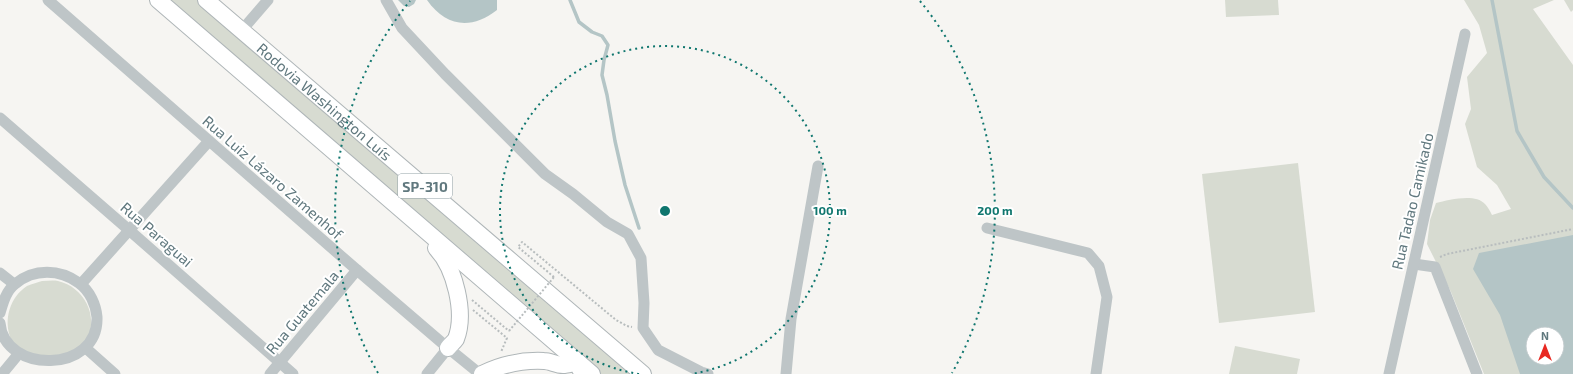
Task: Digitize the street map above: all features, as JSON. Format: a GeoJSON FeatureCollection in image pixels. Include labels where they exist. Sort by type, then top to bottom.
{"type":"FeatureCollection","features":[{"type":"Feature","properties":{"kind":"highway","name":"Rodovia Washington Luís"},"geometry":{"type":"LineString","coordinates":[[158,0],[401,210],[579,368],[592,374]]}},
{"type":"Feature","properties":{"kind":"highway","name":"Rodovia Washington Luís"},"geometry":{"type":"LineString","coordinates":[[206,0],[561,302],[643,374]]}},
{"type":"Feature","properties":{"kind":"highway"},"geometry":{"type":"LineString","coordinates":[[401,210],[442,254],[455,283],[458,308],[458,325],[455,340],[448,348]]}},
{"type":"Feature","properties":{"kind":"highway"},"geometry":{"type":"LineString","coordinates":[[561,302],[655,374]]}},
{"type":"Feature","properties":{"kind":"highway"},"geometry":{"type":"LineString","coordinates":[[481,374],[495,368],[522,361],[547,361],[579,368]]}},
{"type":"Feature","properties":{"kind":"street","name":"Rua Luiz Lázaro Zamenhof"},"geometry":{"type":"LineString","coordinates":[[48,0],[448,348],[481,374]]}},
{"type":"Feature","properties":{"kind":"street"},"geometry":{"type":"LineString","coordinates":[[242,30],[268,0]]}},
{"type":"Feature","properties":{"kind":"street"},"geometry":{"type":"LineString","coordinates":[[386,0],[402,28],[445,74],[545,174],[573,194],[607,222],[628,234],[641,258],[644,303],[643,328],[658,350],[701,372],[708,374]]}},
{"type":"Feature","properties":{"kind":"street","name":"Rua Tadao Camikado"},"geometry":{"type":"LineString","coordinates":[[1389,374],[1465,34]]}},
{"type":"Feature","properties":{"kind":"street","name":"Rua Paraguai"},"geometry":{"type":"LineString","coordinates":[[0,118],[293,374]]}},
{"type":"Feature","properties":{"kind":"street"},"geometry":{"type":"LineString","coordinates":[[81,284],[209,141]]}},
{"type":"Feature","properties":{"kind":"street"},"geometry":{"type":"LineString","coordinates":[[786,374],[791,319],[818,166]]}},
{"type":"Feature","properties":{"kind":"street"},"geometry":{"type":"LineString","coordinates":[[987,228],[1088,253],[1099,266],[1107,297],[1096,374]]}},
{"type":"Feature","properties":{"kind":"street"},"geometry":{"type":"LineString","coordinates":[[1414,264],[1435,267],[1477,374]]}},
{"type":"Feature","properties":{"kind":"street","name":"Rua Guatemala"},"geometry":{"type":"LineString","coordinates":[[270,374],[358,270]]}},
{"type":"Feature","properties":{"kind":"street"},"geometry":{"type":"LineString","coordinates":[[0,313],[4,300],[14,284],[38,272],[54,272],[68,276],[81,284],[91,296],[96,310],[97,326],[93,341],[88,350],[72,362],[58,368],[43,369],[28,365],[16,356],[6,345],[0,330],[0,323]]}},
{"type":"Feature","properties":{"kind":"street"},"geometry":{"type":"LineString","coordinates":[[0,273],[14,284]]}},
{"type":"Feature","properties":{"kind":"street"},"geometry":{"type":"LineString","coordinates":[[427,374],[448,348]]}},
{"type":"Feature","properties":{"kind":"street"},"geometry":{"type":"LineString","coordinates":[[88,350],[115,374]]}},
{"type":"Feature","properties":{"kind":"street"},"geometry":{"type":"LineString","coordinates":[[2,374],[16,356]]}},
{"type":"Feature","properties":{"kind":"path"},"geometry":{"type":"LineString","coordinates":[[1435,267],[1441,256],[1447,254],[1573,229]]}},
{"type":"Feature","properties":{"kind":"path"},"geometry":{"type":"LineString","coordinates":[[468,305],[472,300],[510,331],[554,277],[518,247],[522,242],[616,320],[627,326],[643,328]]}},
{"type":"Feature","properties":{"kind":"path"},"geometry":{"type":"LineString","coordinates":[[473,310],[507,338]]}},
{"type":"Feature","properties":{"kind":"shaded area"},"geometry":{"type":"Polygon","coordinates":[[[165,0],[197,0],[634,374],[601,374],[165,0]]]}},
{"type":"Feature","properties":{"kind":"shaded area"},"geometry":{"type":"Polygon","coordinates":[[[398,0],[416,0],[414,4],[409,7],[404,6],[398,0]]]}},
{"type":"Feature","properties":{"kind":"shaded area"},"geometry":{"type":"Polygon","coordinates":[[[427,0],[497,0],[497,10],[478,21],[459,23],[442,16],[427,0]]]}},
{"type":"Feature","properties":{"kind":"shaded area"},"geometry":{"type":"Polygon","coordinates":[[[1225,0],[1278,0],[1279,15],[1226,17],[1225,0]]]}},
{"type":"Feature","properties":{"kind":"shaded area"},"geometry":{"type":"Polygon","coordinates":[[[1464,0],[1554,0],[1533,9],[1573,65],[1573,374],[1484,374],[1451,292],[1427,244],[1430,220],[1436,203],[1469,198],[1481,201],[1486,205],[1492,215],[1511,209],[1497,185],[1477,167],[1465,124],[1471,109],[1467,77],[1487,53],[1479,25],[1464,0]]]}},
{"type":"Feature","properties":{"kind":"shaded area"},"geometry":{"type":"Polygon","coordinates":[[[1564,0],[1573,0],[1573,10],[1571,12],[1564,0]]]}},
{"type":"Feature","properties":{"kind":"shaded area"},"geometry":{"type":"Polygon","coordinates":[[[1298,163],[1315,312],[1219,323],[1202,174],[1298,163]]]}},
{"type":"Feature","properties":{"kind":"shaded area"},"geometry":{"type":"Polygon","coordinates":[[[1573,235],[1573,374],[1520,374],[1500,315],[1473,269],[1479,253],[1573,235]]]}},
{"type":"Feature","properties":{"kind":"shaded area"},"geometry":{"type":"Polygon","coordinates":[[[42,281],[58,281],[67,284],[82,296],[87,304],[90,312],[90,331],[86,342],[78,353],[34,360],[11,339],[8,317],[12,303],[16,296],[27,286],[42,281]]]}},
{"type":"Feature","properties":{"kind":"shaded area"},"geometry":{"type":"Polygon","coordinates":[[[1235,346],[1300,359],[1297,374],[1229,374],[1235,346]]]}},
{"type":"Feature","properties":{"kind":"waterway"},"geometry":{"type":"LineString","coordinates":[[570,0],[579,22],[592,32],[602,36],[608,45],[602,75],[625,185],[639,228]]}},
{"type":"Feature","properties":{"kind":"waterway"},"geometry":{"type":"LineString","coordinates":[[1492,0],[1517,131],[1544,177],[1573,208]]}}]}
